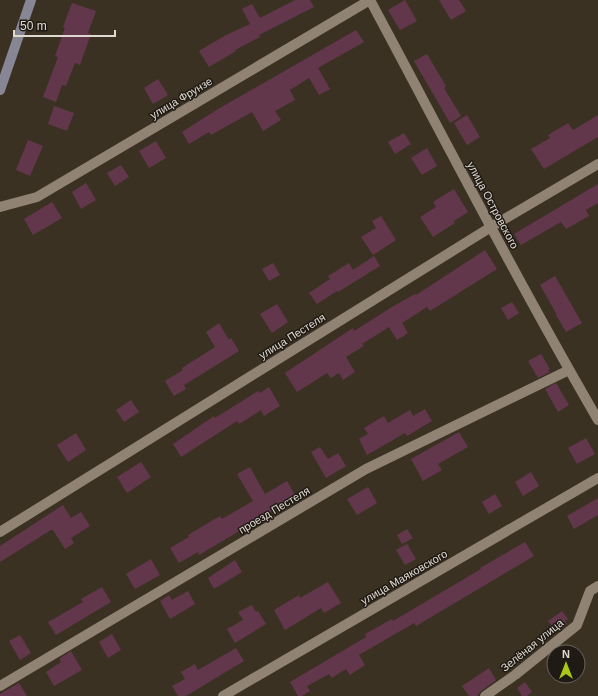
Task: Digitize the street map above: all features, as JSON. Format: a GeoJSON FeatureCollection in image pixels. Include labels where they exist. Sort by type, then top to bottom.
{"type":"FeatureCollection","features":[{"type":"Feature","properties":{"kind":"main road"},"geometry":{"type":"LineString","coordinates":[[0,90],[31,0]]}},
{"type":"Feature","properties":{"kind":"street","name":"улица Фрунзе"},"geometry":{"type":"LineString","coordinates":[[0,207],[37,197],[370,0]]}},
{"type":"Feature","properties":{"kind":"street","name":"улица Островского"},"geometry":{"type":"LineString","coordinates":[[370,0],[569,370],[598,420]]}},
{"type":"Feature","properties":{"kind":"street","name":"улица Пестеля"},"geometry":{"type":"LineString","coordinates":[[0,532],[491,226],[598,164]]}},
{"type":"Feature","properties":{"kind":"street","name":"проезд Пестеля"},"geometry":{"type":"LineString","coordinates":[[0,686],[366,469],[569,370]]}},
{"type":"Feature","properties":{"kind":"street","name":"улица Маяковского"},"geometry":{"type":"LineString","coordinates":[[223,696],[598,478]]}},
{"type":"Feature","properties":{"kind":"street","name":"Зелёная улица"},"geometry":{"type":"LineString","coordinates":[[484,696],[515,675],[577,625],[590,591],[598,586]]}},
{"type":"Feature","properties":{"kind":"building"},"geometry":{"type":"Polygon","coordinates":[[[295,0],[310,0],[314,7],[259,35],[260,37],[235,50],[236,51],[209,67],[199,51],[226,35],[250,24],[242,9],[252,4],[260,18],[295,0]]]}},
{"type":"Feature","properties":{"kind":"building"},"geometry":{"type":"Polygon","coordinates":[[[405,0],[417,21],[400,30],[388,10],[405,0]]]}},
{"type":"Feature","properties":{"kind":"building"},"geometry":{"type":"Polygon","coordinates":[[[439,0],[459,0],[466,11],[451,20],[439,0]]]}},
{"type":"Feature","properties":{"kind":"building"},"geometry":{"type":"Polygon","coordinates":[[[72,3],[96,11],[88,33],[91,34],[80,65],[75,63],[66,86],[62,85],[56,102],[43,97],[58,57],[55,56],[65,28],[63,27],[72,3]]]}},
{"type":"Feature","properties":{"kind":"building"},"geometry":{"type":"Polygon","coordinates":[[[356,30],[364,42],[318,68],[330,89],[319,95],[309,78],[290,90],[295,100],[275,111],[281,120],[263,131],[252,112],[211,135],[209,132],[189,144],[182,132],[218,109],[356,30]]]}},
{"type":"Feature","properties":{"kind":"building"},"geometry":{"type":"Polygon","coordinates":[[[427,54],[446,86],[444,88],[461,116],[450,123],[414,61],[427,54]]]}},
{"type":"Feature","properties":{"kind":"building"},"geometry":{"type":"Polygon","coordinates":[[[158,79],[168,95],[153,104],[144,88],[158,79]]]}},
{"type":"Feature","properties":{"kind":"building"},"geometry":{"type":"Polygon","coordinates":[[[54,106],[74,113],[67,131],[48,124],[54,106]]]}},
{"type":"Feature","properties":{"kind":"building"},"geometry":{"type":"Polygon","coordinates":[[[467,115],[480,137],[467,145],[454,123],[467,115]]]}},
{"type":"Feature","properties":{"kind":"building"},"geometry":{"type":"Polygon","coordinates":[[[598,115],[598,137],[544,169],[531,149],[550,138],[548,135],[568,123],[573,130],[598,115]]]}},
{"type":"Feature","properties":{"kind":"building"},"geometry":{"type":"Polygon","coordinates":[[[404,133],[411,144],[395,154],[388,142],[404,133]]]}},
{"type":"Feature","properties":{"kind":"building"},"geometry":{"type":"Polygon","coordinates":[[[28,140],[43,146],[30,176],[16,170],[28,140]]]}},
{"type":"Feature","properties":{"kind":"building"},"geometry":{"type":"Polygon","coordinates":[[[156,141],[166,158],[149,168],[139,151],[156,141]]]}},
{"type":"Feature","properties":{"kind":"building"},"geometry":{"type":"Polygon","coordinates":[[[427,148],[437,166],[422,175],[411,158],[427,148]]]}},
{"type":"Feature","properties":{"kind":"building"},"geometry":{"type":"Polygon","coordinates":[[[121,165],[129,177],[115,186],[107,173],[121,165]]]}},
{"type":"Feature","properties":{"kind":"building"},"geometry":{"type":"Polygon","coordinates":[[[86,183],[96,200],[81,209],[72,192],[86,183]]]}},
{"type":"Feature","properties":{"kind":"building"},"geometry":{"type":"Polygon","coordinates":[[[598,184],[598,203],[586,210],[589,216],[566,229],[561,222],[521,245],[514,234],[598,184]]]}},
{"type":"Feature","properties":{"kind":"building"},"geometry":{"type":"Polygon","coordinates":[[[454,189],[468,212],[454,221],[455,223],[433,237],[420,217],[436,207],[433,202],[454,189]]]}},
{"type":"Feature","properties":{"kind":"building"},"geometry":{"type":"Polygon","coordinates":[[[52,202],[62,218],[33,235],[24,219],[52,202]]]}},
{"type":"Feature","properties":{"kind":"building"},"geometry":{"type":"Polygon","coordinates":[[[381,216],[396,240],[373,255],[361,237],[376,228],[372,221],[381,216]]]}},
{"type":"Feature","properties":{"kind":"building"},"geometry":{"type":"Polygon","coordinates":[[[485,250],[497,269],[430,311],[427,307],[402,323],[408,333],[397,340],[389,327],[362,344],[364,346],[346,357],[355,372],[343,380],[339,373],[331,378],[327,373],[297,392],[285,373],[353,328],[354,331],[392,307],[415,294],[416,295],[485,250]]]}},
{"type":"Feature","properties":{"kind":"building"},"geometry":{"type":"Polygon","coordinates":[[[374,256],[380,266],[317,304],[309,293],[330,279],[328,276],[349,263],[353,270],[374,256]]]}},
{"type":"Feature","properties":{"kind":"building"},"geometry":{"type":"Polygon","coordinates":[[[273,263],[280,275],[269,281],[262,269],[273,263]]]}},
{"type":"Feature","properties":{"kind":"building"},"geometry":{"type":"Polygon","coordinates":[[[555,276],[582,323],[566,332],[540,285],[555,276]]]}},
{"type":"Feature","properties":{"kind":"building"},"geometry":{"type":"Polygon","coordinates":[[[512,302],[519,313],[508,320],[501,308],[512,302]]]}},
{"type":"Feature","properties":{"kind":"building"},"geometry":{"type":"Polygon","coordinates":[[[277,304],[288,322],[272,333],[260,314],[277,304]]]}},
{"type":"Feature","properties":{"kind":"building"},"geometry":{"type":"Polygon","coordinates":[[[219,323],[229,340],[231,338],[239,351],[184,385],[186,389],[174,396],[165,381],[215,347],[206,332],[219,323]]]}},
{"type":"Feature","properties":{"kind":"building"},"geometry":{"type":"Polygon","coordinates":[[[541,354],[550,369],[548,370],[550,372],[538,378],[528,361],[541,354]]]}},
{"type":"Feature","properties":{"kind":"building"},"geometry":{"type":"Polygon","coordinates":[[[556,383],[569,405],[558,412],[545,389],[556,383]]]}},
{"type":"Feature","properties":{"kind":"building"},"geometry":{"type":"Polygon","coordinates":[[[269,387],[280,406],[264,416],[261,410],[239,424],[237,421],[181,457],[173,444],[214,416],[215,418],[258,391],[260,393],[269,387]]]}},
{"type":"Feature","properties":{"kind":"building"},"geometry":{"type":"Polygon","coordinates":[[[131,400],[139,412],[124,422],[116,410],[131,400]]]}},
{"type":"Feature","properties":{"kind":"building"},"geometry":{"type":"Polygon","coordinates":[[[425,409],[432,421],[407,436],[405,433],[367,455],[359,439],[368,434],[364,428],[384,416],[388,423],[410,410],[413,416],[425,409]]]}},
{"type":"Feature","properties":{"kind":"building"},"geometry":{"type":"Polygon","coordinates":[[[459,432],[468,447],[438,464],[442,470],[423,481],[411,459],[459,432]]]}},
{"type":"Feature","properties":{"kind":"building"},"geometry":{"type":"Polygon","coordinates":[[[76,433],[86,450],[68,462],[57,445],[76,433]]]}},
{"type":"Feature","properties":{"kind":"building"},"geometry":{"type":"Polygon","coordinates":[[[586,438],[595,454],[577,464],[568,448],[586,438]]]}},
{"type":"Feature","properties":{"kind":"building"},"geometry":{"type":"Polygon","coordinates":[[[320,447],[328,459],[338,453],[346,466],[326,478],[311,452],[320,447]]]}},
{"type":"Feature","properties":{"kind":"building"},"geometry":{"type":"Polygon","coordinates":[[[141,462],[151,477],[127,493],[117,477],[141,462]]]}},
{"type":"Feature","properties":{"kind":"building"},"geometry":{"type":"Polygon","coordinates":[[[250,467],[265,494],[287,481],[296,497],[199,555],[198,552],[179,563],[170,548],[189,537],[188,535],[220,516],[222,519],[253,501],[237,474],[250,467]]]}},
{"type":"Feature","properties":{"kind":"building"},"geometry":{"type":"Polygon","coordinates":[[[531,472],[539,486],[523,496],[515,482],[531,472]]]}},
{"type":"Feature","properties":{"kind":"building"},"geometry":{"type":"Polygon","coordinates":[[[368,487],[377,503],[357,515],[347,499],[368,487]]]}},
{"type":"Feature","properties":{"kind":"building"},"geometry":{"type":"Polygon","coordinates":[[[495,494],[502,506],[489,514],[482,502],[495,494]]]}},
{"type":"Feature","properties":{"kind":"building"},"geometry":{"type":"Polygon","coordinates":[[[598,498],[598,515],[574,529],[567,516],[598,498]]]}},
{"type":"Feature","properties":{"kind":"building"},"geometry":{"type":"Polygon","coordinates":[[[63,505],[71,518],[81,512],[90,526],[71,538],[74,543],[65,549],[53,530],[51,530],[0,562],[0,546],[63,505]]]}},
{"type":"Feature","properties":{"kind":"building"},"geometry":{"type":"Polygon","coordinates":[[[407,529],[413,538],[402,544],[397,535],[407,529]]]}},
{"type":"Feature","properties":{"kind":"building"},"geometry":{"type":"Polygon","coordinates":[[[525,542],[534,556],[416,626],[414,623],[359,655],[365,665],[350,675],[346,669],[332,678],[329,674],[307,686],[310,691],[302,696],[298,696],[290,682],[366,637],[365,634],[392,619],[393,621],[525,542]]]}},
{"type":"Feature","properties":{"kind":"building"},"geometry":{"type":"Polygon","coordinates":[[[407,544],[416,559],[405,565],[396,550],[407,544]]]}},
{"type":"Feature","properties":{"kind":"building"},"geometry":{"type":"Polygon","coordinates":[[[151,559],[160,575],[135,589],[126,574],[151,559]]]}},
{"type":"Feature","properties":{"kind":"building"},"geometry":{"type":"Polygon","coordinates":[[[235,560],[242,572],[214,589],[208,578],[235,560]]]}},
{"type":"Feature","properties":{"kind":"building"},"geometry":{"type":"Polygon","coordinates":[[[328,582],[341,603],[324,613],[321,608],[285,630],[274,610],[299,595],[300,598],[328,582]]]}},
{"type":"Feature","properties":{"kind":"building"},"geometry":{"type":"Polygon","coordinates":[[[102,587],[111,602],[56,635],[48,622],[83,602],[81,599],[102,587]]]}},
{"type":"Feature","properties":{"kind":"building"},"geometry":{"type":"Polygon","coordinates":[[[188,591],[195,604],[170,619],[160,601],[169,595],[172,600],[188,591]]]}},
{"type":"Feature","properties":{"kind":"building"},"geometry":{"type":"Polygon","coordinates":[[[252,605],[256,612],[258,611],[266,624],[235,643],[227,629],[243,620],[238,612],[252,605]]]}},
{"type":"Feature","properties":{"kind":"building"},"geometry":{"type":"Polygon","coordinates":[[[562,611],[568,619],[565,621],[567,624],[556,632],[548,621],[562,611]]]}},
{"type":"Feature","properties":{"kind":"building"},"geometry":{"type":"Polygon","coordinates":[[[112,634],[121,650],[108,658],[99,642],[112,634]]]}},
{"type":"Feature","properties":{"kind":"building"},"geometry":{"type":"Polygon","coordinates":[[[20,635],[31,653],[20,660],[9,641],[20,635]]]}},
{"type":"Feature","properties":{"kind":"building"},"geometry":{"type":"Polygon","coordinates":[[[236,648],[244,661],[186,696],[178,696],[172,686],[185,679],[181,672],[195,664],[198,670],[236,648]]]}},
{"type":"Feature","properties":{"kind":"building"},"geometry":{"type":"Polygon","coordinates":[[[71,651],[82,670],[54,686],[46,672],[61,662],[59,659],[71,651]]]}},
{"type":"Feature","properties":{"kind":"building"},"geometry":{"type":"Polygon","coordinates":[[[489,668],[496,680],[481,691],[477,696],[469,696],[462,686],[489,668]]]}},
{"type":"Feature","properties":{"kind":"building"},"geometry":{"type":"Polygon","coordinates":[[[525,682],[532,692],[527,696],[522,696],[517,688],[525,682]]]}},
{"type":"Feature","properties":{"kind":"building"},"geometry":{"type":"Polygon","coordinates":[[[19,683],[27,696],[0,696],[0,694],[19,683]]]}}]}
